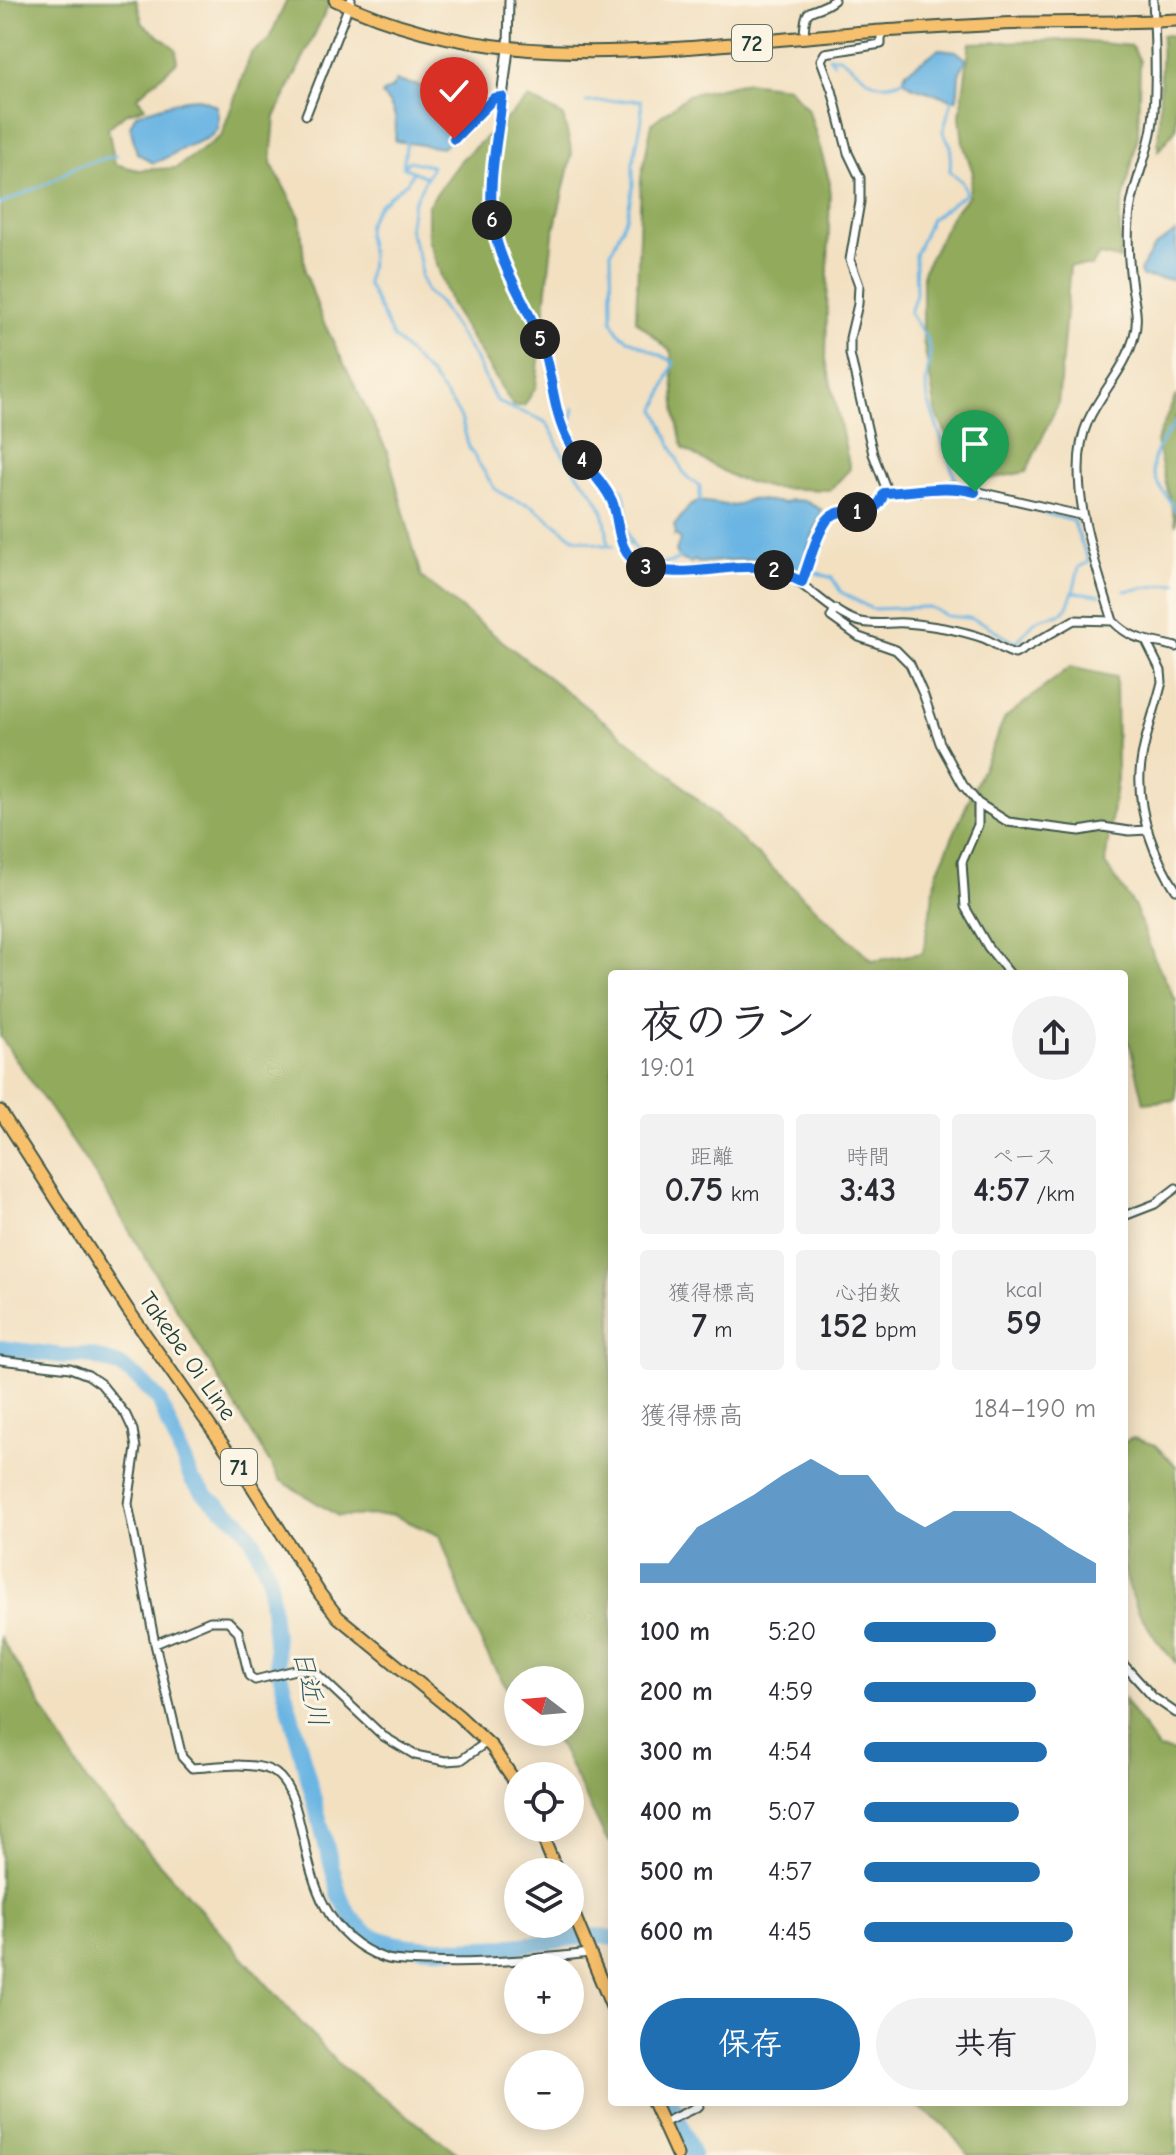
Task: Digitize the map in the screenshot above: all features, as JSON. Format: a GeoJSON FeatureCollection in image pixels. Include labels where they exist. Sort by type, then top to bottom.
{"type":"FeatureCollection","features":[{"type":"Feature","properties":{"kind":"main road","name":"72"},"geometry":{"type":"LineString","coordinates":[[335,0],[437,37],[508,49],[581,53],[881,31],[1176,20]]}},
{"type":"Feature","properties":{"kind":"main road","name":"Takebe Oi Line"},"geometry":{"type":"LineString","coordinates":[[0,1111],[128,1310],[252,1486],[320,1594],[338,1617],[487,1742],[504,1766]]}},
{"type":"Feature","properties":{"kind":"main road"},"geometry":{"type":"LineString","coordinates":[[583,1938],[608,1997]]}},
{"type":"Feature","properties":{"kind":"main road"},"geometry":{"type":"LineString","coordinates":[[655,2106],[677,2155]]}},
{"type":"Feature","properties":{"kind":"street"},"geometry":{"type":"LineString","coordinates":[[509,0],[508,49],[491,199],[496,240],[543,346],[561,423],[569,442],[603,485],[613,503],[622,546],[631,557],[645,567],[705,571],[758,567],[781,572],[802,582],[835,609],[857,621],[904,623],[981,637],[1015,654],[1074,620],[1113,621]]}},
{"type":"Feature","properties":{"kind":"street"},"geometry":{"type":"LineString","coordinates":[[804,38],[807,10],[828,5],[834,0]]}},
{"type":"Feature","properties":{"kind":"street"},"geometry":{"type":"LineString","coordinates":[[1153,0],[1151,133],[1133,193],[1129,223],[1129,255],[1137,319],[1126,358],[1090,416],[1079,448],[1086,530],[1113,621],[1121,630],[1147,643],[1176,647]]}},
{"type":"Feature","properties":{"kind":"street"},"geometry":{"type":"LineString","coordinates":[[306,115],[349,3]]}},
{"type":"Feature","properties":{"kind":"street"},"geometry":{"type":"LineString","coordinates":[[802,582],[829,518],[836,514],[874,509],[886,488],[873,454],[850,354],[859,285],[850,260],[860,202],[860,178],[848,153],[835,99],[821,60],[825,53],[881,44],[881,31]]}},
{"type":"Feature","properties":{"kind":"street"},"geometry":{"type":"LineString","coordinates":[[454,139],[494,98],[502,97]]}},
{"type":"Feature","properties":{"kind":"street"},"geometry":{"type":"LineString","coordinates":[[884,493],[953,486],[1084,516]]}},
{"type":"Feature","properties":{"kind":"street"},"geometry":{"type":"LineString","coordinates":[[835,609],[831,617],[838,624],[859,637],[896,650],[910,664],[940,743],[963,785],[978,803],[1008,822],[1080,831],[1103,827],[1148,830]]}},
{"type":"Feature","properties":{"kind":"street"},"geometry":{"type":"LineString","coordinates":[[1147,643],[1161,671],[1162,682],[1140,772],[1140,790],[1158,861],[1176,890]]}},
{"type":"Feature","properties":{"kind":"street"},"geometry":{"type":"LineString","coordinates":[[978,803],[978,825],[962,862],[965,907],[988,947],[1007,970]]}},
{"type":"Feature","properties":{"kind":"street"},"geometry":{"type":"LineString","coordinates":[[1128,1214],[1155,1204],[1176,1188]]}},
{"type":"Feature","properties":{"kind":"street"},"geometry":{"type":"LineString","coordinates":[[0,1360],[70,1368],[88,1375],[101,1384],[126,1415],[136,1448],[128,1504],[155,1644],[182,1757],[192,1768],[263,1768],[281,1778],[289,1787],[294,1802],[318,1894],[336,1924],[359,1947],[387,1959],[504,1963],[588,1949]]}},
{"type":"Feature","properties":{"kind":"street"},"geometry":{"type":"LineString","coordinates":[[155,1644],[210,1621],[228,1621],[238,1631],[249,1676],[260,1681],[299,1669],[315,1672],[383,1736],[415,1755],[445,1761],[461,1760],[487,1742]]}},
{"type":"Feature","properties":{"kind":"street"},"geometry":{"type":"LineString","coordinates":[[1128,1669],[1153,1697],[1176,1713]]}},
{"type":"Feature","properties":{"kind":"street"},"geometry":{"type":"LineString","coordinates":[[664,2122],[699,2106]]}},
{"type":"Feature","properties":{"kind":"green space"},"geometry":{"type":"Polygon","coordinates":[[[0,0],[136,0],[143,24],[176,49],[177,62],[137,97],[145,107],[125,114],[108,128],[115,164],[138,170],[176,168],[221,136],[251,53],[268,41],[287,0],[331,0],[275,117],[271,163],[300,217],[305,271],[322,319],[388,453],[421,577],[661,766],[873,961],[923,953],[937,872],[1005,718],[1070,667],[1116,677],[1117,778],[1105,864],[1135,907],[1154,957],[1176,1001],[1176,1100],[1144,1103],[1128,1042],[1128,970],[608,970],[608,1840],[584,1795],[584,1762],[568,1762],[560,1746],[584,1746],[584,1666],[504,1666],[504,1681],[482,1644],[440,1536],[393,1515],[338,1516],[280,1480],[98,1179],[0,1036],[0,0]]]}},
{"type":"Feature","properties":{"kind":"green space"},"geometry":{"type":"Polygon","coordinates":[[[1162,35],[1176,36],[1176,129],[1158,151],[1162,35]]]}},
{"type":"Feature","properties":{"kind":"green space"},"geometry":{"type":"Polygon","coordinates":[[[1065,40],[1132,46],[1140,61],[1138,136],[1120,215],[1120,259],[1099,255],[1092,266],[1070,266],[1058,404],[1026,472],[972,482],[937,416],[923,340],[923,272],[951,216],[968,196],[973,173],[963,143],[960,116],[970,43],[1065,40]]]}},
{"type":"Feature","properties":{"kind":"green space"},"geometry":{"type":"Polygon","coordinates":[[[746,82],[788,87],[809,111],[830,182],[826,360],[850,469],[830,490],[770,488],[735,478],[683,448],[676,417],[671,352],[636,320],[641,178],[652,123],[688,95],[746,82]]]}},
{"type":"Feature","properties":{"kind":"green space"},"geometry":{"type":"Polygon","coordinates":[[[529,98],[563,116],[572,153],[553,235],[536,387],[524,406],[513,406],[452,307],[428,239],[428,205],[462,159],[529,98]]]}},
{"type":"Feature","properties":{"kind":"green space"},"geometry":{"type":"Polygon","coordinates":[[[1176,395],[1176,525],[1156,442],[1176,395]]]}},
{"type":"Feature","properties":{"kind":"green space"},"geometry":{"type":"Polygon","coordinates":[[[1133,1438],[1155,1445],[1176,1466],[1176,1663],[1138,1611],[1128,1584],[1128,1440],[1133,1438]]]}},
{"type":"Feature","properties":{"kind":"green space"},"geometry":{"type":"Polygon","coordinates":[[[0,1637],[87,1782],[336,2062],[460,2155],[0,2155],[0,1637]]]}},
{"type":"Feature","properties":{"kind":"green space"},"geometry":{"type":"Polygon","coordinates":[[[1128,1705],[1158,1749],[1176,1752],[1176,2155],[968,2155],[945,2126],[918,2106],[1128,2106],[1128,1705]]]}},
{"type":"Feature","properties":{"kind":"water"},"geometry":{"type":"Polygon","coordinates":[[[939,49],[956,51],[966,59],[959,73],[956,100],[913,87],[903,80],[906,72],[939,49]]]}},
{"type":"Feature","properties":{"kind":"water"},"geometry":{"type":"Polygon","coordinates":[[[447,64],[459,67],[461,77],[450,141],[442,148],[395,141],[395,116],[383,93],[392,88],[396,81],[420,86],[431,84],[447,64]]]}},
{"type":"Feature","properties":{"kind":"water"},"geometry":{"type":"Polygon","coordinates":[[[198,98],[216,106],[218,124],[213,134],[153,163],[137,153],[130,126],[136,114],[198,98]]]}},
{"type":"Feature","properties":{"kind":"water"},"geometry":{"type":"Polygon","coordinates":[[[1176,232],[1176,280],[1142,277],[1140,271],[1154,247],[1176,232]]]}},
{"type":"Feature","properties":{"kind":"water"},"geometry":{"type":"Polygon","coordinates":[[[750,499],[784,503],[805,501],[822,510],[799,573],[760,558],[698,563],[680,559],[676,551],[680,540],[674,536],[674,526],[689,507],[698,501],[734,506],[750,499]]]}},
{"type":"Feature","properties":{"kind":"waterway"},"geometry":{"type":"LineString","coordinates":[[834,63],[829,57],[839,57],[869,80],[884,85],[906,79]]}},
{"type":"Feature","properties":{"kind":"waterway"},"geometry":{"type":"LineString","coordinates":[[953,96],[943,132],[951,146],[950,172],[963,183],[965,194],[931,219],[915,255],[916,294],[910,313],[927,339],[930,350],[926,386],[929,404],[957,483]]}},
{"type":"Feature","properties":{"kind":"waterway"},"geometry":{"type":"LineString","coordinates":[[586,102],[641,100],[642,119],[633,163],[633,186],[627,216],[611,252],[612,320],[618,332],[626,338],[674,362],[656,410],[682,470],[700,486],[700,502]]}},
{"type":"Feature","properties":{"kind":"waterway"},"geometry":{"type":"LineString","coordinates":[[407,140],[403,167],[409,161],[432,166],[413,204],[409,228],[427,292],[439,303],[475,358],[495,399],[545,422],[550,428],[569,463],[598,501],[608,546],[613,546]]}},
{"type":"Feature","properties":{"kind":"waterway"},"geometry":{"type":"LineString","coordinates":[[0,204],[75,167],[117,155]]}},
{"type":"Feature","properties":{"kind":"waterway"},"geometry":{"type":"LineString","coordinates":[[403,167],[426,177]]}},
{"type":"Feature","properties":{"kind":"waterway"},"geometry":{"type":"LineString","coordinates":[[413,172],[407,182],[379,205],[368,223],[371,256],[367,283],[393,337],[430,375],[455,408],[469,448],[495,489],[532,506],[574,538],[607,546]]}},
{"type":"Feature","properties":{"kind":"waterway"},"geometry":{"type":"LineString","coordinates":[[1176,299],[1176,304]]}},
{"type":"Feature","properties":{"kind":"waterway"},"geometry":{"type":"LineString","coordinates":[[574,408],[570,427],[581,449],[623,491],[627,508],[625,526],[632,544]]}},
{"type":"Feature","properties":{"kind":"waterway"},"geometry":{"type":"LineString","coordinates":[[1176,421],[1158,448],[1153,463],[1156,479],[1176,512]]}},
{"type":"Feature","properties":{"kind":"waterway"},"geometry":{"type":"LineString","coordinates":[[963,495],[1001,501],[1073,521],[1089,562],[1079,567],[1073,592]]}},
{"type":"Feature","properties":{"kind":"waterway"},"geometry":{"type":"LineString","coordinates":[[629,544],[642,556],[655,562],[669,563],[683,556]]}},
{"type":"Feature","properties":{"kind":"waterway"},"geometry":{"type":"LineString","coordinates":[[798,566],[832,578],[841,592],[872,609],[929,607],[947,616],[969,618],[985,624],[1015,643],[1036,621],[1063,612],[1073,592],[1100,595]]}},
{"type":"Feature","properties":{"kind":"waterway"},"geometry":{"type":"LineString","coordinates":[[1125,591],[1176,583]]}},
{"type":"Feature","properties":{"kind":"waterway","name":"日近川"},"geometry":{"type":"LineString","coordinates":[[0,1348],[64,1356],[87,1355],[119,1365],[140,1380],[159,1400],[192,1480],[241,1523],[253,1540],[269,1576],[277,1662],[340,1897],[351,1916],[366,1932],[401,1944],[446,1948],[514,1946],[582,1937],[608,1937]]}},
{"type":"Feature","properties":{"kind":"waterway","name":"日近川"},"geometry":{"type":"LineString","coordinates":[[674,2106],[693,2155]]}},
{"type":"Feature","properties":{"kind":"route"},"geometry":{"type":"LineString","coordinates":[[454,139],[494,98],[502,97],[491,199],[496,240],[543,346],[554,402],[569,442],[603,485],[613,503],[622,546],[637,562],[645,567],[679,571],[770,568],[802,582],[823,528],[829,518],[836,514],[874,509],[884,493],[953,486],[975,492]]}}]}
